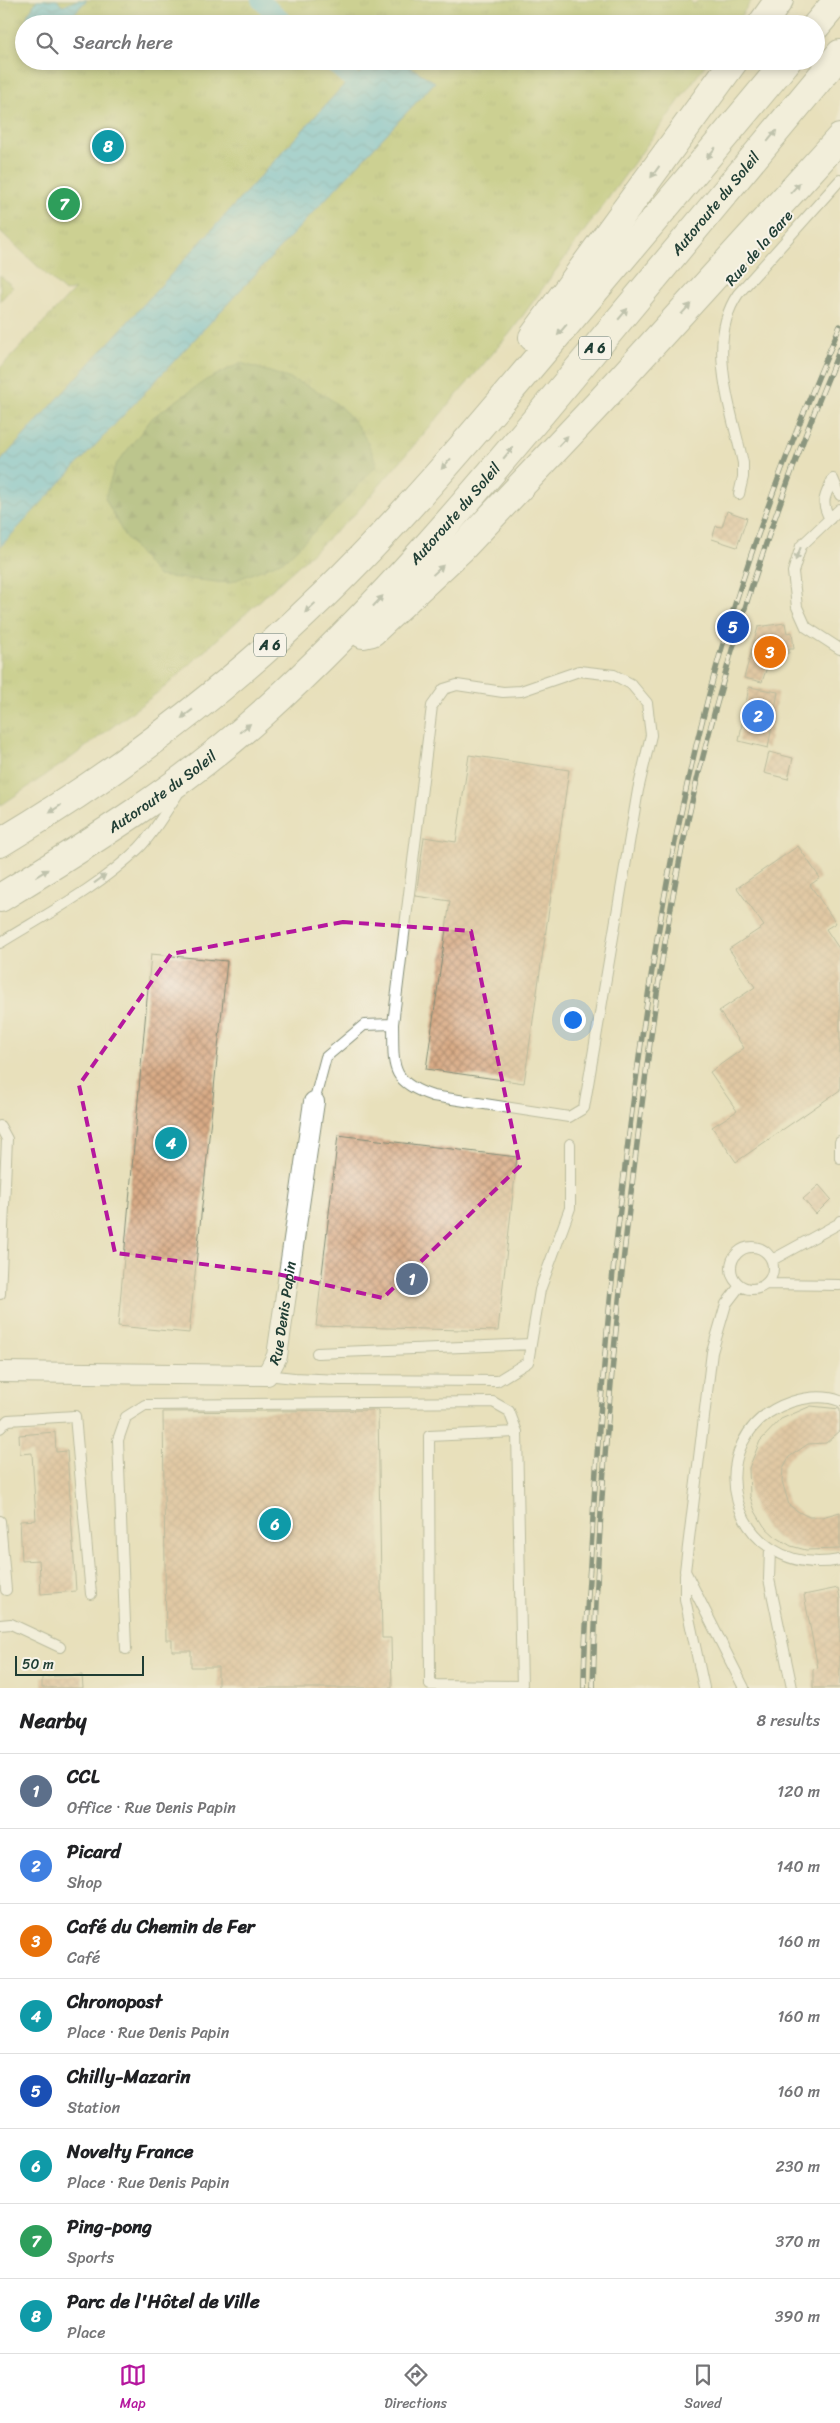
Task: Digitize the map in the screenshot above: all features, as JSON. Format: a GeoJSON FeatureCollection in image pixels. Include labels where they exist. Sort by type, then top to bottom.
{"type":"FeatureCollection","features":[{"type":"Feature","properties":{"kind":"highway"},"geometry":{"type":"LineString","coordinates":[[768,15],[779,0]]}},
{"type":"Feature","properties":{"kind":"highway"},"geometry":{"type":"LineString","coordinates":[[825,15],[838,0]]}},
{"type":"Feature","properties":{"kind":"highway","name":"Autoroute du Soleil"},"geometry":{"type":"LineString","coordinates":[[0,898],[89,843],[197,766],[258,717],[344,636],[441,532],[840,54]]}},
{"type":"Feature","properties":{"kind":"highway"},"geometry":{"type":"LineString","coordinates":[[501,401],[506,372],[572,287],[728,70]]}},
{"type":"Feature","properties":{"kind":"highway","name":"A 6"},"geometry":{"type":"LineString","coordinates":[[0,843],[144,748],[271,644],[324,595],[383,534],[501,401],[779,70]]}},
{"type":"Feature","properties":{"kind":"highway"},"geometry":{"type":"LineString","coordinates":[[344,636],[372,632],[462,548],[600,402],[840,138]]}},
{"type":"Feature","properties":{"kind":"street","name":"Rue Denis Papin"},"geometry":{"type":"LineString","coordinates":[[0,1372],[267,1374],[277,1356],[314,1102]]}},
{"type":"Feature","properties":{"kind":"lane","name":"Rue de la Gare"},"geometry":{"type":"LineString","coordinates":[[739,494],[743,477],[743,463],[723,369],[721,347],[728,308],[738,294],[840,180]]}},
{"type":"Feature","properties":{"kind":"lane"},"geometry":{"type":"LineString","coordinates":[[830,519],[824,508],[824,497],[833,479],[840,495]]}},
{"type":"Feature","properties":{"kind":"lane"},"geometry":{"type":"LineString","coordinates":[[840,510],[801,546],[793,572],[796,607],[806,627],[840,649]]}},
{"type":"Feature","properties":{"kind":"lane"},"geometry":{"type":"LineString","coordinates":[[579,671],[614,675],[631,684],[647,703],[651,735],[638,790],[584,1108],[569,1117],[433,1096],[412,1089],[394,1068],[393,1024],[432,706],[444,689],[457,685],[503,692],[521,691],[579,671]]}},
{"type":"Feature","properties":{"kind":"lane"},"geometry":{"type":"LineString","coordinates":[[0,943],[101,879],[140,847],[197,766]]}},
{"type":"Feature","properties":{"kind":"lane"},"geometry":{"type":"LineString","coordinates":[[314,1102],[326,1057],[364,1026],[393,1024]]}},
{"type":"Feature","properties":{"kind":"lane"},"geometry":{"type":"LineString","coordinates":[[0,1126],[6,1138],[0,1294]]}},
{"type":"Feature","properties":{"kind":"lane"},"geometry":{"type":"LineString","coordinates":[[840,1142],[840,1158]]}},
{"type":"Feature","properties":{"kind":"lane"},"geometry":{"type":"LineString","coordinates":[[267,1374],[340,1380],[497,1381],[528,1362],[540,1290],[570,1208],[570,1144]]}},
{"type":"Feature","properties":{"kind":"lane"},"geometry":{"type":"LineString","coordinates":[[772,1260],[838,1224],[840,1221]]}},
{"type":"Feature","properties":{"kind":"lane"},"geometry":{"type":"LineString","coordinates":[[756,1247],[768,1254],[772,1260],[773,1274],[766,1284],[758,1289],[750,1290],[739,1286],[731,1272],[731,1265],[737,1253],[743,1249],[756,1247]]}},
{"type":"Feature","properties":{"kind":"lane"},"geometry":{"type":"LineString","coordinates":[[766,1284],[840,1285]]}},
{"type":"Feature","properties":{"kind":"lane"},"geometry":{"type":"LineString","coordinates":[[704,1688],[685,1599],[685,1571],[712,1352],[726,1304],[739,1286]]}},
{"type":"Feature","properties":{"kind":"lane"},"geometry":{"type":"LineString","coordinates":[[317,1353],[531,1344]]}},
{"type":"Feature","properties":{"kind":"lane"},"geometry":{"type":"LineString","coordinates":[[840,1401],[805,1398],[778,1407],[756,1424],[740,1448],[734,1475],[737,1503],[750,1529],[770,1549],[793,1560],[820,1564],[840,1560]]}},
{"type":"Feature","properties":{"kind":"lane"},"geometry":{"type":"LineString","coordinates":[[126,1650],[118,1440],[126,1417],[145,1405],[493,1402],[509,1411],[517,1432],[522,1687],[430,1685],[429,1436],[517,1432]]}},
{"type":"Feature","properties":{"kind":"lane"},"geometry":{"type":"LineString","coordinates":[[0,1428],[8,1420],[75,1416],[91,1594]]}},
{"type":"Feature","properties":{"kind":"lane"},"geometry":{"type":"LineString","coordinates":[[0,1521],[6,1590]]}},
{"type":"Feature","properties":{"kind":"lane"},"geometry":{"type":"LineString","coordinates":[[770,1549],[770,1579],[792,1688]]}},
{"type":"Feature","properties":{"kind":"lane"},"geometry":{"type":"LineString","coordinates":[[685,1571],[744,1688]]}},
{"type":"Feature","properties":{"kind":"lane"},"geometry":{"type":"LineString","coordinates":[[0,1625],[12,1624],[60,1648]]}},
{"type":"Feature","properties":{"kind":"highlighted area"},"geometry":{"type":"Polygon","coordinates":[[[343,922],[471,931],[520,1166],[383,1298],[273,1273],[115,1253],[79,1085],[171,954],[343,922]]]}},
{"type":"Feature","properties":{"kind":"green space"},"geometry":{"type":"Polygon","coordinates":[[[0,0],[690,0],[693,4],[700,0],[752,0],[741,15],[15,15],[15,70],[364,70],[342,87],[0,462],[0,368],[75,289],[65,292],[0,231],[0,0]]]}},
{"type":"Feature","properties":{"kind":"green space"},"geometry":{"type":"Polygon","coordinates":[[[415,70],[701,70],[511,332],[355,514],[165,687],[71,758],[0,806],[0,547],[435,82],[415,70]]]}},
{"type":"Feature","properties":{"kind":"green space"},"geometry":{"type":"Polygon","coordinates":[[[0,275],[13,287],[0,301],[0,275]]]}},
{"type":"Feature","properties":{"kind":"green space"},"geometry":{"type":"Polygon","coordinates":[[[241,363],[306,385],[340,407],[354,422],[367,441],[377,465],[333,513],[285,560],[229,583],[158,576],[124,535],[105,498],[115,466],[153,417],[206,380],[241,363]]]}},
{"type":"Feature","properties":{"kind":"water"},"geometry":{"type":"Polygon","coordinates":[[[37,0],[57,0],[62,6],[78,0],[87,0],[73,15],[28,14],[37,0]]]}},
{"type":"Feature","properties":{"kind":"water"},"geometry":{"type":"Polygon","coordinates":[[[364,70],[415,70],[435,82],[0,547],[0,462],[342,87],[364,70]]]}},
{"type":"Feature","properties":{"kind":"building"},"geometry":{"type":"Polygon","coordinates":[[[727,511],[747,518],[737,547],[712,539],[716,526],[722,527],[727,511]]]}},
{"type":"Feature","properties":{"kind":"building"},"geometry":{"type":"Polygon","coordinates":[[[785,623],[787,633],[792,632],[794,649],[789,649],[789,653],[771,655],[762,682],[744,678],[758,627],[785,623]]]}},
{"type":"Feature","properties":{"kind":"building"},"geometry":{"type":"Polygon","coordinates":[[[749,687],[778,692],[768,748],[739,741],[749,687]]]}},
{"type":"Feature","properties":{"kind":"building"},"geometry":{"type":"Polygon","coordinates":[[[769,752],[793,758],[788,779],[764,773],[769,752]]]}},
{"type":"Feature","properties":{"kind":"building"},"geometry":{"type":"Polygon","coordinates":[[[469,755],[569,770],[524,1083],[426,1069],[450,901],[416,896],[424,837],[456,842],[469,755]]]}},
{"type":"Feature","properties":{"kind":"building"},"geometry":{"type":"Polygon","coordinates":[[[798,846],[820,878],[810,885],[836,923],[826,929],[840,950],[840,1090],[736,1162],[712,1127],[737,1111],[710,1072],[744,1048],[719,1011],[755,987],[729,949],[764,926],[737,888],[798,846]]]}},
{"type":"Feature","properties":{"kind":"building"},"geometry":{"type":"Polygon","coordinates":[[[151,954],[227,961],[189,1333],[118,1326],[151,954]]]}},
{"type":"Feature","properties":{"kind":"building"},"geometry":{"type":"Polygon","coordinates":[[[338,1135],[517,1157],[498,1331],[316,1326],[338,1135]]]}},
{"type":"Feature","properties":{"kind":"building"},"geometry":{"type":"Polygon","coordinates":[[[819,1185],[831,1199],[816,1214],[803,1199],[819,1185]]]}},
{"type":"Feature","properties":{"kind":"building"},"geometry":{"type":"Polygon","coordinates":[[[811,1406],[840,1409],[840,1431],[826,1443],[808,1444],[789,1457],[783,1468],[782,1481],[789,1505],[799,1512],[809,1517],[822,1517],[840,1512],[840,1549],[806,1550],[791,1546],[776,1537],[764,1526],[755,1511],[750,1496],[749,1468],[760,1441],[781,1419],[811,1406]]]}},
{"type":"Feature","properties":{"kind":"building"},"geometry":{"type":"Polygon","coordinates":[[[378,1410],[382,1638],[391,1638],[392,1688],[218,1688],[218,1667],[191,1667],[191,1651],[172,1651],[172,1640],[166,1640],[163,1412],[378,1410]]]}},
{"type":"Feature","properties":{"kind":"building"},"geometry":{"type":"Polygon","coordinates":[[[55,1432],[56,1452],[67,1451],[76,1591],[41,1594],[39,1560],[22,1561],[20,1521],[36,1520],[32,1453],[20,1454],[19,1435],[55,1432]]]}},
{"type":"Feature","properties":{"kind":"building"},"geometry":{"type":"Polygon","coordinates":[[[838,1588],[840,1598],[840,1688],[813,1688],[813,1669],[818,1668],[804,1595],[838,1588]]]}},
{"type":"Feature","properties":{"kind":"building"},"geometry":{"type":"Polygon","coordinates":[[[82,1675],[83,1688],[42,1688],[42,1677],[82,1675]]]}},
{"type":"Feature","properties":{"kind":"waterway"},"geometry":{"type":"LineString","coordinates":[[260,0],[276,15]]}},
{"type":"Feature","properties":{"kind":"waterway"},"geometry":{"type":"LineString","coordinates":[[340,70],[351,79]]}},
{"type":"Feature","properties":{"kind":"railway"},"geometry":{"type":"LineString","coordinates":[[584,1688],[597,1457],[610,1304],[634,1095],[664,897],[691,767],[734,606],[783,465],[840,326]]}},
{"type":"Feature","properties":{"kind":"railway"},"geometry":{"type":"LineString","coordinates":[[593,1688],[601,1505],[617,1322],[649,1052],[671,904],[705,747],[738,631],[775,517],[840,349]]}},
{"type":"Feature","properties":{"kind":"place","name":"Parc de l'Hôtel de Ville"},"geometry":{"type":"Point","coordinates":[108,146]}},
{"type":"Feature","properties":{"kind":"place","name":"Ping-pong"},"geometry":{"type":"Point","coordinates":[64,204]}},
{"type":"Feature","properties":{"kind":"place","name":"Chilly-Mazarin"},"geometry":{"type":"Point","coordinates":[733,627]}},
{"type":"Feature","properties":{"kind":"place","name":"Café du Chemin de Fer"},"geometry":{"type":"Point","coordinates":[770,652]}},
{"type":"Feature","properties":{"kind":"place","name":"Picard"},"geometry":{"type":"Point","coordinates":[758,716]}},
{"type":"Feature","properties":{"kind":"place","name":"Chronopost"},"geometry":{"type":"Point","coordinates":[171,1143]}},
{"type":"Feature","properties":{"kind":"place","name":"CCL"},"geometry":{"type":"Point","coordinates":[412,1279]}},
{"type":"Feature","properties":{"kind":"place","name":"Novelty France"},"geometry":{"type":"Point","coordinates":[275,1524]}}]}
